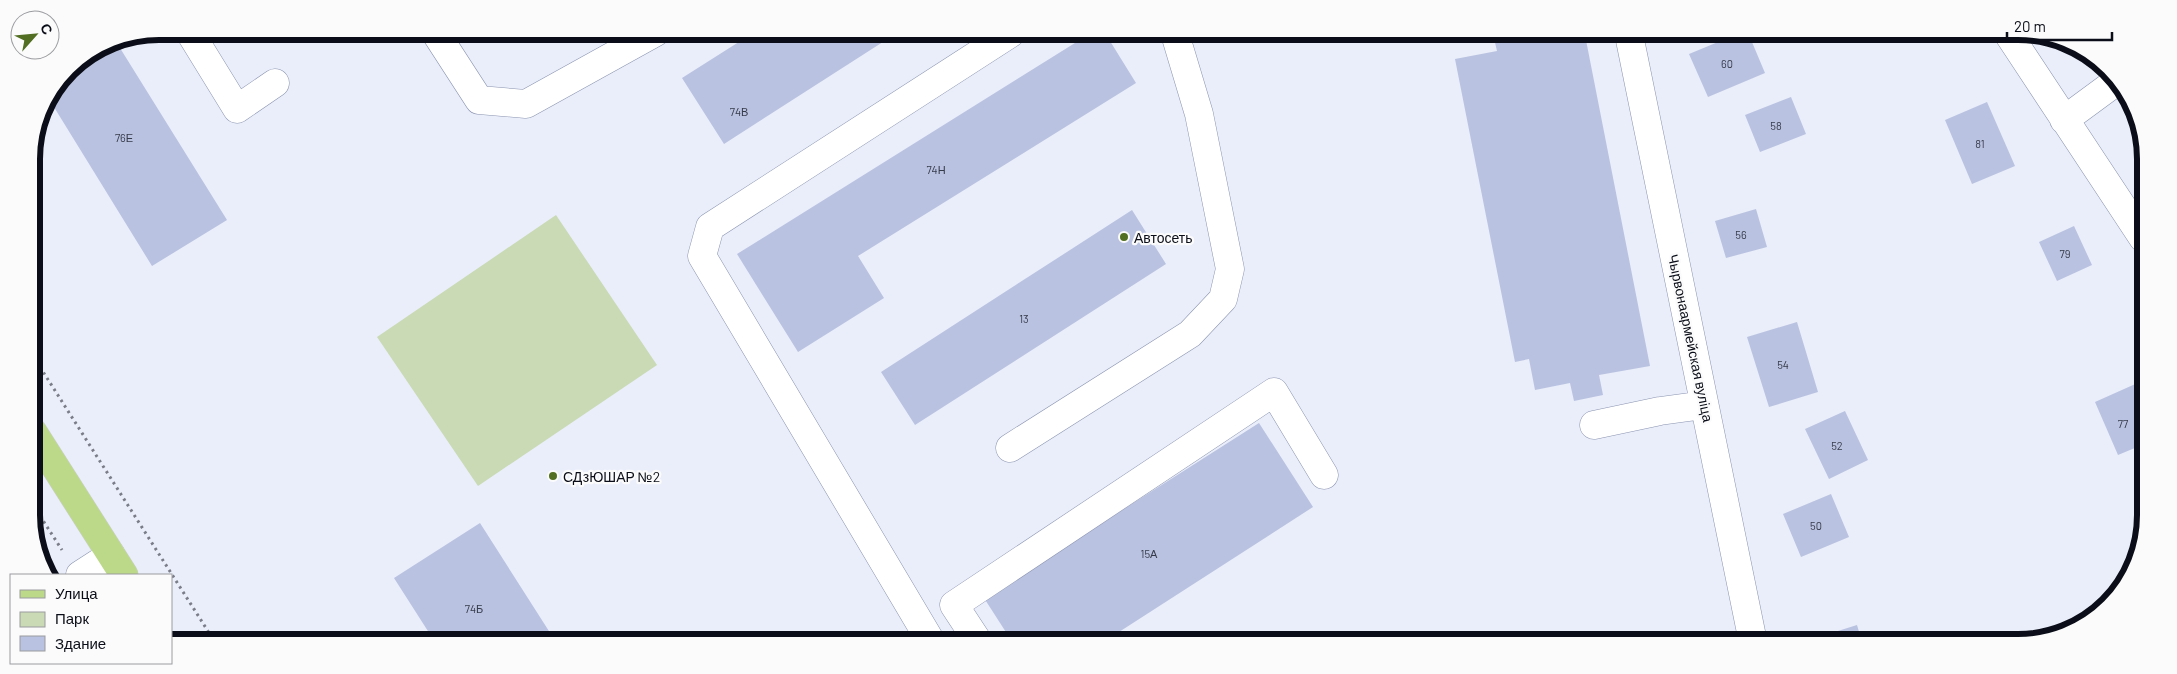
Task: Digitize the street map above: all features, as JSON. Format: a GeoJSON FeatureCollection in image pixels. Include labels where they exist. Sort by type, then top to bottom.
{"type":"FeatureCollection","features":[{"type":"Feature","properties":{"kind":"main road"},"geometry":{"type":"LineString","coordinates":[[40,443],[118,565]]}},
{"type":"Feature","properties":{"kind":"street"},"geometry":{"type":"LineString","coordinates":[[195,40],[237,109],[275,83]]}},
{"type":"Feature","properties":{"kind":"street"},"geometry":{"type":"LineString","coordinates":[[440,40],[479,100],[526,104],[642,40]]}},
{"type":"Feature","properties":{"kind":"street"},"geometry":{"type":"LineString","coordinates":[[926,634],[702,256],[710,227],[1000,40]]}},
{"type":"Feature","properties":{"kind":"street"},"geometry":{"type":"LineString","coordinates":[[1010,448],[1190,334],[1223,299],[1230,269],[1199,114],[1177,40]]}},
{"type":"Feature","properties":{"kind":"street","name":"Чырвонаармейская вуліца"},"geometry":{"type":"LineString","coordinates":[[1630,40],[1751,634]]}},
{"type":"Feature","properties":{"kind":"street"},"geometry":{"type":"LineString","coordinates":[[2012,40],[2137,229]]}},
{"type":"Feature","properties":{"kind":"street"},"geometry":{"type":"LineString","coordinates":[[2064,120],[2111,85]]}},
{"type":"Feature","properties":{"kind":"street"},"geometry":{"type":"LineString","coordinates":[[973,634],[954,605],[1274,392],[1324,475]]}},
{"type":"Feature","properties":{"kind":"street"},"geometry":{"type":"LineString","coordinates":[[1594,425],[1660,411],[1704,405]]}},
{"type":"Feature","properties":{"kind":"street"},"geometry":{"type":"LineString","coordinates":[[84,574],[118,565]]}},
{"type":"Feature","properties":{"kind":"path"},"geometry":{"type":"LineString","coordinates":[[40,367],[172,574]]}},
{"type":"Feature","properties":{"kind":"path"},"geometry":{"type":"LineString","coordinates":[[40,514],[64,552]]}},
{"type":"Feature","properties":{"kind":"path"},"geometry":{"type":"LineString","coordinates":[[172,575],[210,634]]}},
{"type":"Feature","properties":{"kind":"green space"},"geometry":{"type":"Polygon","coordinates":[[[556,215],[657,365],[478,486],[377,337],[556,215]]]}},
{"type":"Feature","properties":{"kind":"building"},"geometry":{"type":"Polygon","coordinates":[[[742,40],[886,40],[724,144],[682,78],[742,40]]]}},
{"type":"Feature","properties":{"kind":"building"},"geometry":{"type":"Polygon","coordinates":[[[1080,40],[1109,40],[1136,83],[858,256],[884,298],[798,352],[737,254],[1080,40]]]}},
{"type":"Feature","properties":{"kind":"building"},"geometry":{"type":"Polygon","coordinates":[[[1494,40],[1586,40],[1650,366],[1599,375],[1603,395],[1574,401],[1570,383],[1535,390],[1529,359],[1515,362],[1455,59],[1497,51],[1494,40]]]}},
{"type":"Feature","properties":{"kind":"building"},"geometry":{"type":"Polygon","coordinates":[[[1723,40],[1751,40],[1765,73],[1708,97],[1689,54],[1723,40]]]}},
{"type":"Feature","properties":{"kind":"building"},"geometry":{"type":"Polygon","coordinates":[[[119,47],[227,220],[152,266],[53,105],[69,80],[80,69],[99,56],[119,47]]]}},
{"type":"Feature","properties":{"kind":"building"},"geometry":{"type":"Polygon","coordinates":[[[1791,97],[1806,134],[1760,152],[1745,115],[1791,97]]]}},
{"type":"Feature","properties":{"kind":"building"},"geometry":{"type":"Polygon","coordinates":[[[1987,102],[2015,166],[1972,184],[1945,120],[1987,102]]]}},
{"type":"Feature","properties":{"kind":"building"},"geometry":{"type":"Polygon","coordinates":[[[1756,209],[1767,247],[1726,258],[1715,221],[1756,209]]]}},
{"type":"Feature","properties":{"kind":"building"},"geometry":{"type":"Polygon","coordinates":[[[1132,210],[1166,264],[915,425],[881,372],[1132,210]]]}},
{"type":"Feature","properties":{"kind":"building"},"geometry":{"type":"Polygon","coordinates":[[[2074,226],[2092,265],[2057,281],[2039,242],[2074,226]]]}},
{"type":"Feature","properties":{"kind":"building"},"geometry":{"type":"Polygon","coordinates":[[[1797,322],[1818,392],[1769,407],[1747,337],[1797,322]]]}},
{"type":"Feature","properties":{"kind":"building"},"geometry":{"type":"Polygon","coordinates":[[[2137,383],[2137,447],[2118,455],[2095,402],[2137,383]]]}},
{"type":"Feature","properties":{"kind":"building"},"geometry":{"type":"Polygon","coordinates":[[[1845,411],[1868,460],[1829,479],[1805,429],[1845,411]]]}},
{"type":"Feature","properties":{"kind":"building"},"geometry":{"type":"Polygon","coordinates":[[[1259,423],[1313,507],[1116,634],[1007,634],[984,598],[1259,423]]]}},
{"type":"Feature","properties":{"kind":"building"},"geometry":{"type":"Polygon","coordinates":[[[1831,494],[1849,537],[1801,557],[1783,514],[1831,494]]]}},
{"type":"Feature","properties":{"kind":"building"},"geometry":{"type":"Polygon","coordinates":[[[480,523],[551,634],[430,634],[394,578],[480,523]]]}},
{"type":"Feature","properties":{"kind":"building"},"geometry":{"type":"Polygon","coordinates":[[[1857,625],[1860,634],[1828,634],[1857,625]]]}},
{"type":"Feature","properties":{"kind":"place","name":"Автосеть"},"geometry":{"type":"Point","coordinates":[1124,237]}},
{"type":"Feature","properties":{"kind":"place","name":"СДзЮШАР №2"},"geometry":{"type":"Point","coordinates":[553,476]}}]}
